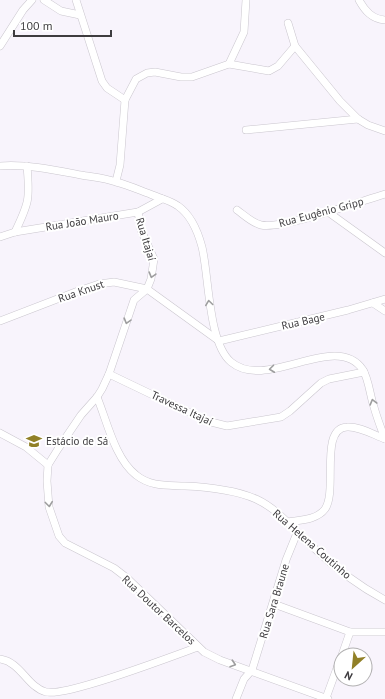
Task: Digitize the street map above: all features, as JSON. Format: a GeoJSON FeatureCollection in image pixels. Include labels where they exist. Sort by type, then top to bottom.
{"type":"FeatureCollection","features":[{"type":"Feature","properties":{"kind":"street"},"geometry":{"type":"LineString","coordinates":[[0,46],[23,10],[32,0]]}},
{"type":"Feature","properties":{"kind":"street"},"geometry":{"type":"LineString","coordinates":[[44,0],[61,11],[80,15]]}},
{"type":"Feature","properties":{"kind":"street"},"geometry":{"type":"LineString","coordinates":[[76,0],[102,81],[107,88],[125,100]]}},
{"type":"Feature","properties":{"kind":"street"},"geometry":{"type":"LineString","coordinates":[[229,64],[244,32],[246,0]]}},
{"type":"Feature","properties":{"kind":"street"},"geometry":{"type":"LineString","coordinates":[[359,0],[364,9],[370,15],[378,19],[385,20]]}},
{"type":"Feature","properties":{"kind":"street"},"geometry":{"type":"LineString","coordinates":[[288,23],[295,46],[340,101],[358,119],[368,125],[385,131]]}},
{"type":"Feature","properties":{"kind":"street"},"geometry":{"type":"LineString","coordinates":[[116,182],[120,165],[125,100],[136,79],[147,73],[155,72],[181,77],[192,77],[229,64],[269,71],[278,66],[295,46]]}},
{"type":"Feature","properties":{"kind":"street"},"geometry":{"type":"LineString","coordinates":[[246,130],[358,119]]}},
{"type":"Feature","properties":{"kind":"street"},"geometry":{"type":"LineString","coordinates":[[0,166],[27,166],[116,182],[177,205],[186,213],[196,230],[202,247],[211,313],[225,354],[231,362],[238,366],[254,370],[269,370],[318,358],[338,357],[354,361],[364,372],[385,439]]}},
{"type":"Feature","properties":{"kind":"street"},"geometry":{"type":"LineString","coordinates":[[15,232],[28,203],[30,193],[27,166]]}},
{"type":"Feature","properties":{"kind":"street","name":"Rua Eugênio Gripp"},"geometry":{"type":"LineString","coordinates":[[237,210],[254,222],[268,226],[328,212],[385,194]]}},
{"type":"Feature","properties":{"kind":"street","name":"Rua João Mauro"},"geometry":{"type":"LineString","coordinates":[[0,237],[15,232],[138,212],[162,199]]}},
{"type":"Feature","properties":{"kind":"street","name":"Rua Itajaí"},"geometry":{"type":"LineString","coordinates":[[138,212],[141,230],[154,259],[154,268],[147,289]]}},
{"type":"Feature","properties":{"kind":"street"},"geometry":{"type":"LineString","coordinates":[[328,212],[385,253]]}},
{"type":"Feature","properties":{"kind":"street","name":"Rua Knust"},"geometry":{"type":"LineString","coordinates":[[0,321],[78,291],[107,282],[147,289],[220,341]]}},
{"type":"Feature","properties":{"kind":"street"},"geometry":{"type":"LineString","coordinates":[[0,433],[26,447],[48,465],[72,427],[97,397],[109,374],[134,300],[147,289]]}},
{"type":"Feature","properties":{"kind":"street","name":"Rua Bage"},"geometry":{"type":"LineString","coordinates":[[220,341],[348,310],[385,299]]}},
{"type":"Feature","properties":{"kind":"street"},"geometry":{"type":"LineString","coordinates":[[372,302],[385,311]]}},
{"type":"Feature","properties":{"kind":"street","name":"Travessa Itajaí"},"geometry":{"type":"LineString","coordinates":[[109,374],[206,421],[227,426],[281,417],[290,411],[321,383],[329,379],[364,372]]}},
{"type":"Feature","properties":{"kind":"street","name":"Rua Helena Coutinho"},"geometry":{"type":"LineString","coordinates":[[97,397],[119,453],[127,467],[142,480],[159,485],[185,486],[240,493],[257,500],[288,522],[332,564],[385,600]]}},
{"type":"Feature","properties":{"kind":"street"},"geometry":{"type":"LineString","coordinates":[[288,522],[306,520],[317,516],[325,510],[329,502],[332,441],[335,433],[341,428],[348,427],[385,439]]}},
{"type":"Feature","properties":{"kind":"street","name":"Rua Doutor Barcelos"},"geometry":{"type":"LineString","coordinates":[[48,465],[49,507],[59,536],[65,544],[114,568],[127,578],[198,647]]}},
{"type":"Feature","properties":{"kind":"street","name":"Rua Sara Braune"},"geometry":{"type":"LineString","coordinates":[[236,699],[244,679],[252,670],[274,604],[286,560],[298,533]]}},
{"type":"Feature","properties":{"kind":"street"},"geometry":{"type":"LineString","coordinates":[[274,604],[350,632],[385,632]]}},
{"type":"Feature","properties":{"kind":"street"},"geometry":{"type":"LineString","coordinates":[[344,647],[350,632]]}},
{"type":"Feature","properties":{"kind":"street"},"geometry":{"type":"LineString","coordinates":[[0,659],[10,661],[41,690],[56,692],[100,680],[198,647],[210,656],[252,670],[327,699],[333,681]]}},
{"type":"Feature","properties":{"kind":"place","name":"Estácio de Sá"},"geometry":{"type":"Point","coordinates":[34,441]}}]}
